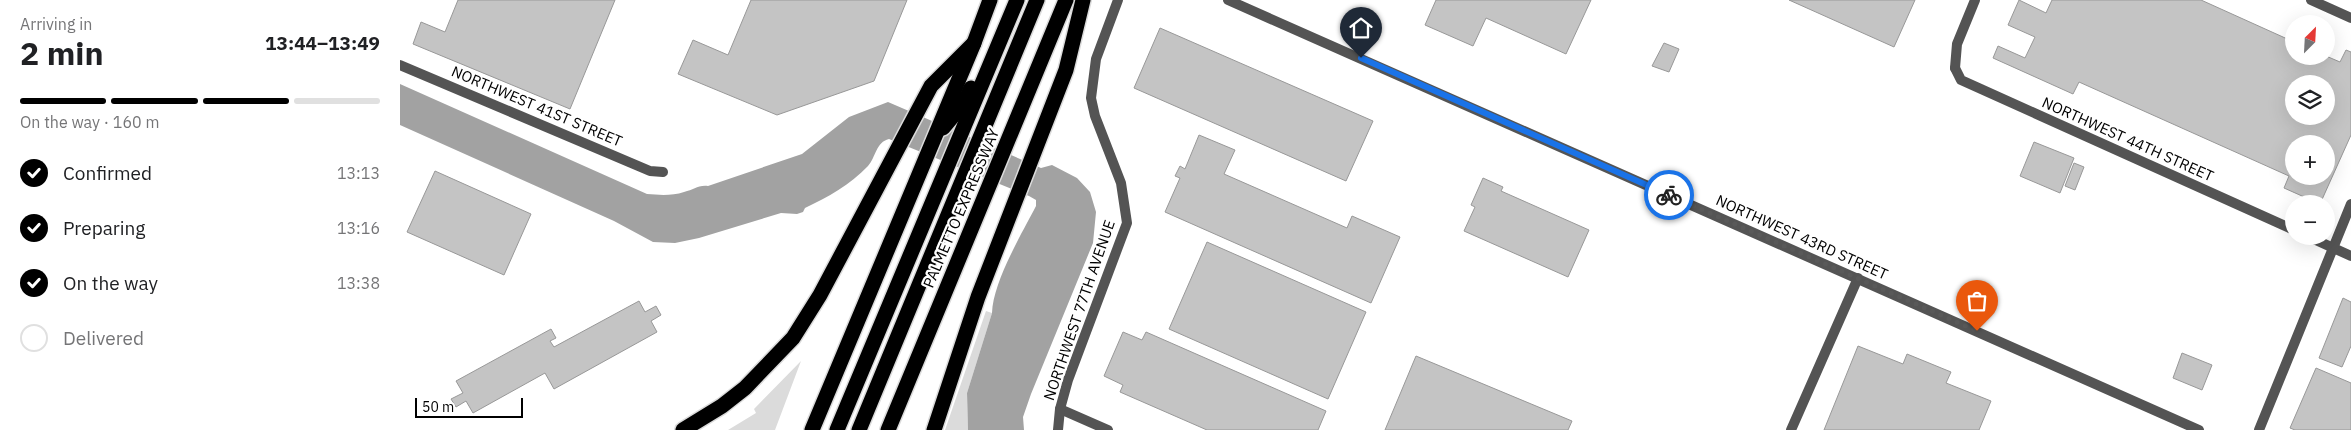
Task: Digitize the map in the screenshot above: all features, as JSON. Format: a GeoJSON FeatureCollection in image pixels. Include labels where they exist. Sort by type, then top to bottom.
{"type":"FeatureCollection","features":[{"type":"Feature","properties":{"kind":"highway"},"geometry":{"type":"LineString","coordinates":[[812,430],[934,139],[943,124],[990,0]]}},
{"type":"Feature","properties":{"kind":"highway"},"geometry":{"type":"LineString","coordinates":[[943,124],[964,103],[1011,0]]}},
{"type":"Feature","properties":{"kind":"highway"},"geometry":{"type":"LineString","coordinates":[[837,430],[1017,0]]}},
{"type":"Feature","properties":{"kind":"highway"},"geometry":{"type":"LineString","coordinates":[[859,430],[1037,0]]}},
{"type":"Feature","properties":{"kind":"highway","name":"PALMETTO EXPRESSWAY"},"geometry":{"type":"LineString","coordinates":[[888,430],[1066,0]]}},
{"type":"Feature","properties":{"kind":"highway"},"geometry":{"type":"LineString","coordinates":[[934,430],[970,321],[1066,70],[1083,0]]}},
{"type":"Feature","properties":{"kind":"highway"},"geometry":{"type":"LineString","coordinates":[[683,430],[722,406],[745,388],[793,338],[820,295],[899,147],[916,111],[931,86],[974,43]]}},
{"type":"Feature","properties":{"kind":"street","name":"NORTHWEST 77TH AVENUE"},"geometry":{"type":"LineString","coordinates":[[1058,430],[1060,409],[1127,223],[1121,182],[1090,98],[1096,59],[1118,0]]}},
{"type":"Feature","properties":{"kind":"street","name":"NORTHWEST 43RD STREET"},"geometry":{"type":"LineString","coordinates":[[1228,0],[2199,430]]}},
{"type":"Feature","properties":{"kind":"street","name":"NORTHWEST 44TH STREET"},"geometry":{"type":"LineString","coordinates":[[1975,0],[1958,44],[1955,68],[1961,80],[2285,226]]}},
{"type":"Feature","properties":{"kind":"street"},"geometry":{"type":"LineString","coordinates":[[2311,0],[2351,18]]}},
{"type":"Feature","properties":{"kind":"street","name":"NORTHWEST 41ST STREET"},"geometry":{"type":"LineString","coordinates":[[400,65],[650,171],[663,172]]}},
{"type":"Feature","properties":{"kind":"street"},"geometry":{"type":"LineString","coordinates":[[2259,430],[2351,204]]}},
{"type":"Feature","properties":{"kind":"street"},"geometry":{"type":"LineString","coordinates":[[2326,245],[2351,256]]}},
{"type":"Feature","properties":{"kind":"street"},"geometry":{"type":"LineString","coordinates":[[1791,430],[1858,278]]}},
{"type":"Feature","properties":{"kind":"street"},"geometry":{"type":"LineString","coordinates":[[1060,409],[1108,430]]}},
{"type":"Feature","properties":{"kind":"shaded area"},"geometry":{"type":"Polygon","coordinates":[[[400,84],[647,194],[675,194],[701,186],[708,186],[802,154],[849,117],[888,102],[1041,168],[1052,165],[1077,178],[1090,192],[1096,212],[1093,243],[1031,394],[1023,417],[1024,430],[968,430],[967,393],[992,313],[1002,273],[1036,206],[1036,200],[1029,196],[889,139],[881,143],[868,166],[854,179],[830,195],[805,208],[803,212],[797,214],[781,213],[699,238],[675,243],[653,242],[614,221],[400,125],[400,84]]]}},
{"type":"Feature","properties":{"kind":"shaded area"},"geometry":{"type":"Polygon","coordinates":[[[986,311],[992,313],[967,393],[968,430],[945,430],[986,311]]]}},
{"type":"Feature","properties":{"kind":"shaded area"},"geometry":{"type":"Polygon","coordinates":[[[801,361],[775,430],[728,430],[756,413],[754,409],[801,361]]]}},
{"type":"Feature","properties":{"kind":"building"},"geometry":{"type":"Polygon","coordinates":[[[458,0],[615,0],[570,109],[413,44],[421,22],[445,32],[458,0]]]}},
{"type":"Feature","properties":{"kind":"building"},"geometry":{"type":"Polygon","coordinates":[[[751,0],[907,0],[874,81],[777,115],[678,74],[693,40],[728,55],[751,0]]]}},
{"type":"Feature","properties":{"kind":"building"},"geometry":{"type":"Polygon","coordinates":[[[1436,0],[1591,0],[1566,54],[1486,18],[1473,46],[1425,25],[1436,0]]]}},
{"type":"Feature","properties":{"kind":"building"},"geometry":{"type":"Polygon","coordinates":[[[1789,0],[1915,0],[1894,47],[1789,0]]]}},
{"type":"Feature","properties":{"kind":"building"},"geometry":{"type":"Polygon","coordinates":[[[2019,0],[2046,13],[2052,0],[2201,0],[2285,38],[2285,65],[2335,65],[2335,60],[2340,62],[2346,50],[2351,52],[2351,135],[2335,171],[2335,135],[2285,135],[2285,174],[2079,82],[2073,94],[1993,58],[1998,46],[2025,58],[2035,37],[2008,25],[2019,0]]]}},
{"type":"Feature","properties":{"kind":"building"},"geometry":{"type":"Polygon","coordinates":[[[1160,28],[1373,121],[1346,181],[1134,88],[1160,28]]]}},
{"type":"Feature","properties":{"kind":"building"},"geometry":{"type":"Polygon","coordinates":[[[1664,43],[1679,49],[1669,72],[1652,66],[1664,43]]]}},
{"type":"Feature","properties":{"kind":"building"},"geometry":{"type":"Polygon","coordinates":[[[1199,135],[1235,150],[1224,174],[1347,228],[1352,216],[1400,237],[1371,303],[1165,212],[1180,178],[1175,176],[1180,166],[1185,169],[1199,135]]]}},
{"type":"Feature","properties":{"kind":"building"},"geometry":{"type":"Polygon","coordinates":[[[2034,142],[2074,158],[2060,193],[2020,176],[2034,142]]]}},
{"type":"Feature","properties":{"kind":"building"},"geometry":{"type":"Polygon","coordinates":[[[2074,163],[2084,167],[2075,190],[2065,186],[2074,163]]]}},
{"type":"Feature","properties":{"kind":"building"},"geometry":{"type":"Polygon","coordinates":[[[435,171],[531,214],[504,275],[407,232],[435,171]]]}},
{"type":"Feature","properties":{"kind":"building"},"geometry":{"type":"Polygon","coordinates":[[[1483,178],[1503,187],[1501,191],[1589,230],[1568,277],[1464,231],[1475,207],[1471,205],[1483,178]]]}},
{"type":"Feature","properties":{"kind":"building"},"geometry":{"type":"Polygon","coordinates":[[[2285,185],[2329,185],[2324,195],[2300,195],[2284,188],[2285,185]]]}},
{"type":"Feature","properties":{"kind":"building"},"geometry":{"type":"Polygon","coordinates":[[[1207,242],[1366,312],[1328,399],[1169,329],[1207,242]]]}},
{"type":"Feature","properties":{"kind":"building"},"geometry":{"type":"Polygon","coordinates":[[[2343,298],[2351,302],[2351,346],[2342,367],[2319,358],[2343,298]]]}},
{"type":"Feature","properties":{"kind":"building"},"geometry":{"type":"Polygon","coordinates":[[[639,301],[645,312],[656,306],[661,315],[651,321],[657,332],[554,389],[545,373],[473,413],[466,401],[456,407],[451,399],[463,393],[456,381],[551,329],[556,338],[550,341],[554,347],[639,301]]]}},
{"type":"Feature","properties":{"kind":"building"},"geometry":{"type":"Polygon","coordinates":[[[1123,332],[1142,340],[1146,332],[1326,411],[1318,430],[1207,430],[1120,392],[1123,385],[1104,376],[1123,332]]]}},
{"type":"Feature","properties":{"kind":"building"},"geometry":{"type":"Polygon","coordinates":[[[1858,346],[1903,364],[1907,354],[1951,372],[1946,383],[1991,401],[1979,430],[1824,430],[1858,346]]]}},
{"type":"Feature","properties":{"kind":"building"},"geometry":{"type":"Polygon","coordinates":[[[2182,353],[2212,365],[2202,390],[2173,378],[2182,353]]]}},
{"type":"Feature","properties":{"kind":"building"},"geometry":{"type":"Polygon","coordinates":[[[1416,356],[1572,421],[1568,430],[1385,430],[1416,356]]]}},
{"type":"Feature","properties":{"kind":"building"},"geometry":{"type":"Polygon","coordinates":[[[2316,368],[2351,383],[2351,430],[2295,430],[2290,428],[2316,368]]]}},
{"type":"Feature","properties":{"kind":"way so far"},"geometry":{"type":"LineString","coordinates":[[1669,195],[1977,331]]}},
{"type":"Feature","properties":{"kind":"route"},"geometry":{"type":"LineString","coordinates":[[1361,58],[1669,195]]}}]}
